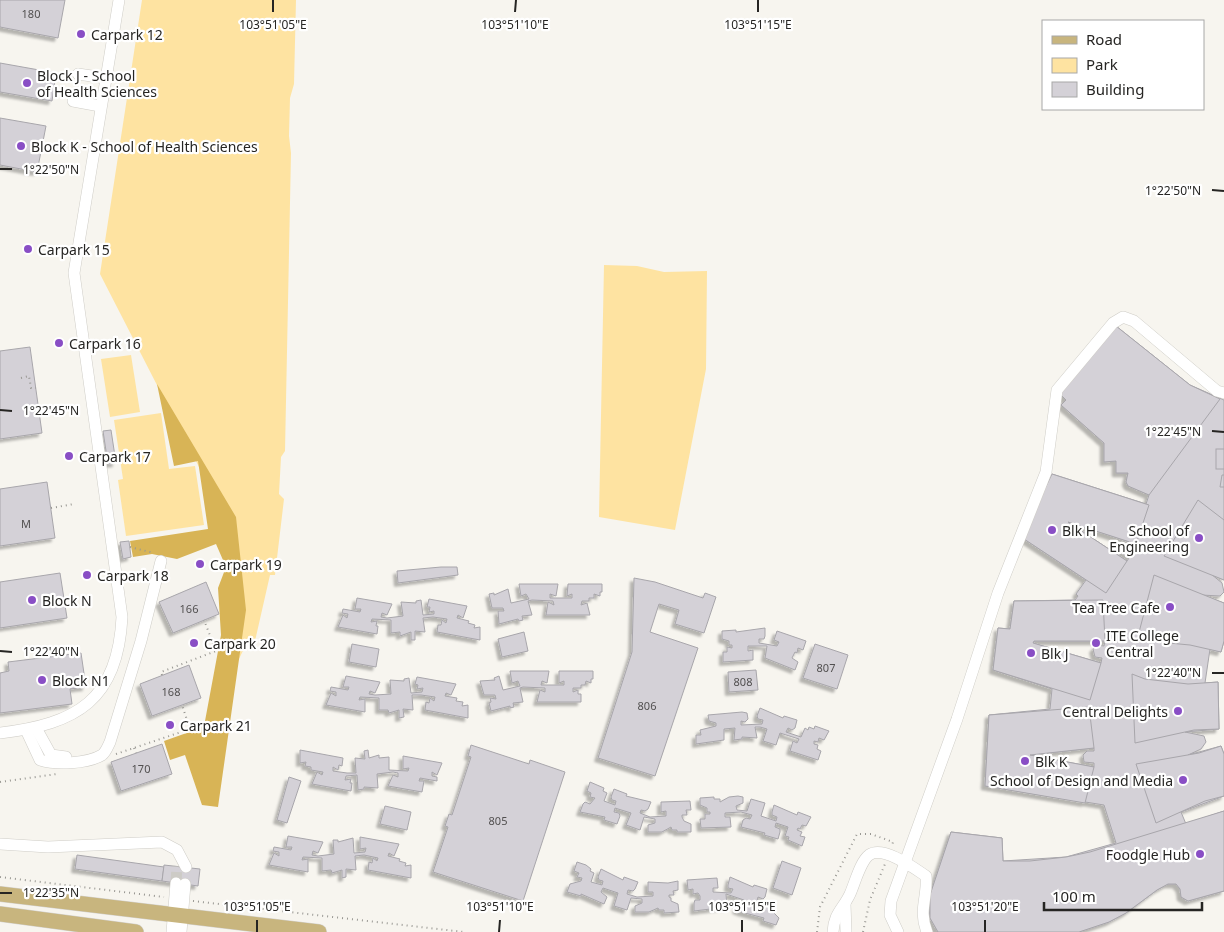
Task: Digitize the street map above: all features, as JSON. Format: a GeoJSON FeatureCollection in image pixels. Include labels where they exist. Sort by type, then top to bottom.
{"type":"FeatureCollection","features":[{"type":"Feature","properties":{"kind":"main road"},"geometry":{"type":"LineString","coordinates":[[0,894],[180,895],[319,932]]}},
{"type":"Feature","properties":{"kind":"main road"},"geometry":{"type":"LineString","coordinates":[[0,914],[136,932]]}},
{"type":"Feature","properties":{"kind":"street"},"geometry":{"type":"LineString","coordinates":[[0,734],[31,729],[67,719],[88,705],[105,686],[121,643],[122,617],[74,273],[100,106],[119,0]]}},
{"type":"Feature","properties":{"kind":"street"},"geometry":{"type":"LineString","coordinates":[[78,74],[105,78]]}},
{"type":"Feature","properties":{"kind":"street"},"geometry":{"type":"LineString","coordinates":[[73,101],[100,106]]}},
{"type":"Feature","properties":{"kind":"street"},"geometry":{"type":"LineString","coordinates":[[898,932],[890,915],[891,901],[957,719],[998,593],[1046,472],[1057,390],[1113,323],[1122,317],[1134,321],[1212,387],[1224,393]]}},
{"type":"Feature","properties":{"kind":"street"},"geometry":{"type":"LineString","coordinates":[[31,729],[51,755],[70,757],[106,755],[141,641],[161,561]]}},
{"type":"Feature","properties":{"kind":"street"},"geometry":{"type":"LineString","coordinates":[[0,844],[48,847],[162,842],[177,850],[182,864]]}},
{"type":"Feature","properties":{"kind":"street"},"geometry":{"type":"LineString","coordinates":[[833,932],[837,913],[845,904],[865,861],[870,854],[878,852],[905,861],[926,876],[927,888],[922,905],[922,920],[927,932]]}},
{"type":"Feature","properties":{"kind":"street"},"geometry":{"type":"LineString","coordinates":[[172,932],[180,895]]}},
{"type":"Feature","properties":{"kind":"street"},"geometry":{"type":"LineString","coordinates":[[180,895],[181,932]]}},
{"type":"Feature","properties":{"kind":"street"},"geometry":{"type":"LineString","coordinates":[[845,904],[846,932]]}},
{"type":"Feature","properties":{"kind":"path"},"geometry":{"type":"LineString","coordinates":[[21,378],[29,376],[31,388],[36,388]]}},
{"type":"Feature","properties":{"kind":"path"},"geometry":{"type":"LineString","coordinates":[[51,508],[74,504]]}},
{"type":"Feature","properties":{"kind":"path"},"geometry":{"type":"LineString","coordinates":[[130,548],[163,555],[161,561]]}},
{"type":"Feature","properties":{"kind":"path"},"geometry":{"type":"LineString","coordinates":[[162,676],[161,672],[216,651],[204,620]]}},
{"type":"Feature","properties":{"kind":"path"},"geometry":{"type":"LineString","coordinates":[[106,755],[134,748],[190,729],[182,705]]}},
{"type":"Feature","properties":{"kind":"path"},"geometry":{"type":"LineString","coordinates":[[134,748],[136,753]]}},
{"type":"Feature","properties":{"kind":"path"},"geometry":{"type":"LineString","coordinates":[[863,932],[870,900],[888,855]]}},
{"type":"Feature","properties":{"kind":"path"},"geometry":{"type":"LineString","coordinates":[[0,877],[162,897]]}},
{"type":"Feature","properties":{"kind":"path"},"geometry":{"type":"LineString","coordinates":[[180,895],[464,932]]}},
{"type":"Feature","properties":{"kind":"green space"},"geometry":{"type":"Polygon","coordinates":[[[142,0],[296,0],[294,84],[290,98],[289,136],[291,153],[285,451],[281,457],[279,494],[284,499],[275,575],[270,575],[255,641],[248,640],[229,680],[238,543],[100,274],[142,0]]]}},
{"type":"Feature","properties":{"kind":"green space"},"geometry":{"type":"Polygon","coordinates":[[[604,265],[637,266],[664,272],[707,271],[706,369],[675,530],[599,517],[604,265]]]}},
{"type":"Feature","properties":{"kind":"green space"},"geometry":{"type":"Polygon","coordinates":[[[131,355],[140,412],[110,417],[101,359],[131,355]]]}},
{"type":"Feature","properties":{"kind":"green space"},"geometry":{"type":"Polygon","coordinates":[[[161,413],[169,469],[195,466],[204,525],[126,536],[118,480],[123,479],[114,420],[161,413]]]}},
{"type":"Feature","properties":{"kind":"shaded area"},"geometry":{"type":"Polygon","coordinates":[[[157,384],[236,517],[246,610],[218,807],[202,805],[185,755],[170,760],[164,741],[195,730],[205,721],[221,635],[218,588],[226,567],[216,544],[177,559],[152,554],[133,557],[130,541],[208,529],[198,461],[174,466],[157,384]]]}},
{"type":"Feature","properties":{"kind":"building"},"geometry":{"type":"Polygon","coordinates":[[[0,0],[65,0],[58,38],[0,27],[0,0]]]}},
{"type":"Feature","properties":{"kind":"building","name":"Block J - School of Health Sciences"},"geometry":{"type":"Polygon","coordinates":[[[0,63],[56,73],[52,101],[0,92],[0,63]]]}},
{"type":"Feature","properties":{"kind":"building","name":"Block K - School of Health Sciences"},"geometry":{"type":"Polygon","coordinates":[[[0,118],[46,126],[37,172],[0,165],[0,118]]]}},
{"type":"Feature","properties":{"kind":"building","name":"ITE College Central"},"geometry":{"type":"Polygon","coordinates":[[[1116,326],[1190,385],[1224,400],[1224,580],[1211,574],[1222,583],[1224,592],[1220,596],[1201,595],[1224,603],[1224,641],[1221,652],[1210,649],[1205,683],[1218,682],[1219,729],[1185,732],[1204,736],[1206,742],[1201,749],[1188,755],[1221,746],[1224,754],[1224,796],[1181,812],[1186,824],[1224,811],[1224,891],[1188,901],[1181,897],[1180,889],[1176,884],[1168,884],[1126,913],[1109,922],[1079,932],[938,932],[930,918],[930,895],[951,832],[1002,838],[1003,861],[1066,857],[1116,843],[1104,805],[985,786],[989,715],[1050,709],[1052,689],[993,670],[998,628],[1010,629],[1014,601],[1075,600],[1078,596],[1076,594],[1086,580],[1021,537],[1052,474],[1146,504],[1149,495],[1128,486],[1126,482],[1128,473],[1116,473],[1116,461],[1104,462],[1104,443],[1061,405],[1066,400],[1060,394],[1116,326]],[[1068,522],[1127,561],[1129,558],[1120,552],[1122,545],[1128,544],[1134,547],[1136,544],[1068,522]],[[1034,641],[1033,643],[1101,663],[1102,658],[1095,657],[1093,649],[1097,645],[1104,646],[1105,641],[1034,641]],[[1094,748],[1030,755],[1094,767],[1094,763],[1084,762],[1083,755],[1087,751],[1094,751],[1094,748]]]}},
{"type":"Feature","properties":{"kind":"building"},"geometry":{"type":"Polygon","coordinates":[[[1116,326],[1190,385],[1220,399],[1149,495],[1128,486],[1126,482],[1128,473],[1116,473],[1116,461],[1104,462],[1104,443],[1061,405],[1066,400],[1060,394],[1116,326]]]}},
{"type":"Feature","properties":{"kind":"building"},"geometry":{"type":"Polygon","coordinates":[[[30,347],[42,433],[0,439],[0,351],[30,347]]]}},
{"type":"Feature","properties":{"kind":"building"},"geometry":{"type":"Polygon","coordinates":[[[111,430],[116,463],[108,464],[103,431],[111,430]]]}},
{"type":"Feature","properties":{"kind":"building"},"geometry":{"type":"Polygon","coordinates":[[[1216,449],[1224,449],[1224,469],[1216,469],[1216,449]]]}},
{"type":"Feature","properties":{"kind":"building","name":"Blk H"},"geometry":{"type":"Polygon","coordinates":[[[1052,474],[1149,505],[1136,544],[1068,522],[1127,561],[1106,593],[1021,537],[1052,474]]]}},
{"type":"Feature","properties":{"kind":"building"},"geometry":{"type":"Polygon","coordinates":[[[1222,475],[1224,475],[1224,487],[1220,487],[1222,475]]]}},
{"type":"Feature","properties":{"kind":"building"},"geometry":{"type":"Polygon","coordinates":[[[47,482],[55,538],[0,546],[0,489],[47,482]]]}},
{"type":"Feature","properties":{"kind":"building","name":"School of Engineering"},"geometry":{"type":"Polygon","coordinates":[[[1198,500],[1224,520],[1224,580],[1164,556],[1198,500]]]}},
{"type":"Feature","properties":{"kind":"building"},"geometry":{"type":"Polygon","coordinates":[[[129,541],[131,557],[123,559],[120,542],[129,541]]]}},
{"type":"Feature","properties":{"kind":"building"},"geometry":{"type":"Polygon","coordinates":[[[457,567],[458,575],[398,583],[397,571],[457,567]]]}},
{"type":"Feature","properties":{"kind":"building","name":"Block N"},"geometry":{"type":"Polygon","coordinates":[[[60,573],[67,618],[0,628],[0,582],[60,573]]]}},
{"type":"Feature","properties":{"kind":"building"},"geometry":{"type":"Polygon","coordinates":[[[1154,575],[1224,603],[1224,641],[1221,652],[1190,645],[1137,640],[1154,575]]]}},
{"type":"Feature","properties":{"kind":"building"},"geometry":{"type":"Polygon","coordinates":[[[634,578],[655,582],[703,598],[705,593],[716,597],[704,633],[675,624],[679,610],[659,604],[650,632],[698,648],[655,776],[598,758],[632,652],[634,578]]]}},
{"type":"Feature","properties":{"kind":"building"},"geometry":{"type":"Polygon","coordinates":[[[206,582],[219,614],[173,633],[159,602],[206,582]]]}},
{"type":"Feature","properties":{"kind":"building"},"geometry":{"type":"Polygon","coordinates":[[[519,584],[558,584],[556,596],[550,594],[550,598],[572,598],[572,594],[567,596],[568,584],[602,584],[602,592],[600,592],[600,596],[594,594],[594,598],[589,598],[589,601],[582,601],[581,605],[587,603],[590,615],[546,615],[548,602],[554,605],[553,601],[532,600],[528,601],[532,615],[522,616],[523,620],[519,621],[518,619],[499,624],[498,611],[504,611],[503,608],[492,608],[489,594],[494,593],[494,595],[508,589],[511,603],[529,599],[526,594],[521,596],[519,584]]]}},
{"type":"Feature","properties":{"kind":"building"},"geometry":{"type":"Polygon","coordinates":[[[357,598],[392,604],[387,615],[382,613],[381,617],[387,618],[403,616],[401,602],[416,603],[416,601],[421,600],[423,615],[434,614],[434,611],[429,612],[430,607],[427,607],[429,599],[467,606],[463,618],[458,615],[457,618],[469,621],[468,623],[475,625],[474,628],[480,627],[480,640],[437,632],[438,625],[441,625],[442,620],[446,623],[447,619],[433,617],[423,618],[425,632],[415,631],[415,640],[411,640],[411,632],[400,636],[400,632],[391,633],[391,620],[372,619],[371,622],[377,621],[377,634],[338,627],[343,615],[347,618],[348,614],[342,613],[343,609],[360,612],[361,609],[355,609],[357,598]]]}},
{"type":"Feature","properties":{"kind":"building","name":"Blk J"},"geometry":{"type":"Polygon","coordinates":[[[1103,600],[1105,641],[1034,641],[1033,643],[1101,663],[1090,700],[993,670],[998,628],[1010,629],[1014,601],[1103,600]]]}},
{"type":"Feature","properties":{"kind":"building"},"geometry":{"type":"Polygon","coordinates":[[[765,628],[764,639],[759,639],[759,643],[777,646],[779,642],[774,640],[777,631],[806,641],[803,650],[798,648],[797,653],[795,652],[792,658],[798,662],[795,670],[765,658],[767,646],[748,646],[748,651],[753,650],[753,660],[723,662],[723,652],[727,652],[727,647],[732,648],[732,645],[729,645],[729,641],[722,639],[722,631],[736,630],[736,632],[765,628]]]}},
{"type":"Feature","properties":{"kind":"building"},"geometry":{"type":"Polygon","coordinates":[[[524,632],[528,651],[502,657],[498,639],[524,632]]]}},
{"type":"Feature","properties":{"kind":"building"},"geometry":{"type":"Polygon","coordinates":[[[352,644],[379,649],[376,667],[349,662],[352,644]]]}},
{"type":"Feature","properties":{"kind":"building"},"geometry":{"type":"Polygon","coordinates":[[[815,644],[848,655],[837,689],[803,678],[815,644]]]}},
{"type":"Feature","properties":{"kind":"building","name":"Block N1"},"geometry":{"type":"Polygon","coordinates":[[[81,653],[86,687],[70,689],[72,704],[0,713],[0,673],[9,671],[8,662],[81,653]]]}},
{"type":"Feature","properties":{"kind":"building"},"geometry":{"type":"Polygon","coordinates":[[[189,665],[201,698],[152,716],[140,684],[189,665]]]}},
{"type":"Feature","properties":{"kind":"building"},"geometry":{"type":"Polygon","coordinates":[[[756,670],[758,690],[729,692],[728,672],[756,670]]]}},
{"type":"Feature","properties":{"kind":"building"},"geometry":{"type":"Polygon","coordinates":[[[510,671],[549,671],[547,683],[542,681],[541,685],[564,685],[564,681],[559,683],[559,671],[593,671],[593,679],[591,679],[591,683],[586,681],[585,685],[581,685],[581,688],[573,688],[573,692],[578,690],[578,694],[581,694],[581,702],[537,702],[540,690],[545,692],[545,688],[523,687],[520,688],[523,702],[513,703],[514,707],[510,708],[510,706],[491,711],[490,698],[496,699],[495,695],[484,695],[480,681],[495,680],[494,678],[499,676],[503,690],[520,686],[518,681],[512,683],[510,671]]]}},
{"type":"Feature","properties":{"kind":"building"},"geometry":{"type":"Polygon","coordinates":[[[1132,674],[1145,679],[1188,684],[1218,682],[1219,729],[1194,730],[1135,743],[1132,674]]]}},
{"type":"Feature","properties":{"kind":"building"},"geometry":{"type":"Polygon","coordinates":[[[346,676],[380,682],[375,693],[370,691],[369,694],[375,695],[391,694],[390,680],[404,681],[404,679],[409,678],[411,693],[422,692],[423,688],[417,689],[418,685],[415,684],[417,677],[456,684],[451,695],[446,693],[445,696],[457,698],[456,701],[463,702],[462,706],[468,705],[468,718],[425,710],[426,702],[429,703],[430,698],[434,701],[435,697],[421,695],[412,695],[413,710],[403,709],[404,717],[399,718],[399,710],[389,713],[388,710],[379,710],[379,698],[360,697],[359,700],[365,699],[365,712],[326,705],[331,693],[336,696],[336,692],[330,691],[331,687],[348,690],[349,687],[343,687],[346,676]]]}},
{"type":"Feature","properties":{"kind":"building","name":"Blk K"},"geometry":{"type":"Polygon","coordinates":[[[1089,707],[1094,748],[1030,755],[1094,767],[1085,803],[985,786],[989,715],[1089,707]]]}},
{"type":"Feature","properties":{"kind":"building"},"geometry":{"type":"Polygon","coordinates":[[[760,708],[783,718],[784,716],[797,720],[795,728],[792,730],[788,728],[786,732],[801,737],[805,728],[808,730],[809,727],[814,729],[815,726],[829,731],[824,740],[819,738],[818,742],[814,741],[814,744],[818,745],[817,749],[821,751],[818,760],[790,751],[793,741],[797,743],[799,739],[780,733],[776,745],[763,741],[767,729],[760,727],[755,727],[757,738],[742,737],[742,739],[734,740],[735,728],[724,729],[724,740],[696,744],[696,735],[701,735],[700,730],[716,726],[716,723],[709,721],[708,715],[742,712],[747,713],[748,719],[745,722],[741,721],[741,725],[762,724],[763,720],[758,719],[757,716],[760,708]]]}},
{"type":"Feature","properties":{"kind":"building"},"geometry":{"type":"Polygon","coordinates":[[[162,744],[172,774],[121,791],[111,762],[162,744]]]}},
{"type":"Feature","properties":{"kind":"building"},"geometry":{"type":"Polygon","coordinates":[[[471,745],[529,764],[530,760],[565,772],[523,901],[433,872],[448,827],[445,826],[449,814],[452,815],[471,757],[468,756],[471,745]]]}},
{"type":"Feature","properties":{"kind":"building","name":"School of Design and Media"},"geometry":{"type":"Polygon","coordinates":[[[1221,746],[1224,754],[1224,796],[1205,801],[1156,823],[1136,764],[1199,753],[1221,746]]]}},
{"type":"Feature","properties":{"kind":"building"},"geometry":{"type":"Polygon","coordinates":[[[300,750],[343,758],[342,766],[339,765],[338,770],[333,767],[333,771],[347,773],[356,773],[355,758],[365,759],[364,751],[368,750],[369,758],[379,755],[379,758],[389,757],[389,770],[408,771],[409,768],[403,769],[403,756],[442,763],[437,775],[432,772],[432,776],[437,777],[437,781],[420,778],[419,781],[424,781],[422,792],[388,786],[393,775],[398,777],[398,773],[393,772],[377,774],[378,788],[364,787],[364,789],[358,790],[357,775],[346,776],[345,780],[351,779],[351,791],[312,784],[317,772],[322,775],[323,772],[311,770],[311,767],[305,766],[306,762],[300,763],[300,750]]]}},
{"type":"Feature","properties":{"kind":"building"},"geometry":{"type":"Polygon","coordinates":[[[289,777],[301,781],[287,823],[277,820],[289,777]]]}},
{"type":"Feature","properties":{"kind":"building"},"geometry":{"type":"Polygon","coordinates":[[[590,782],[604,788],[603,791],[607,793],[604,801],[615,805],[616,801],[612,800],[611,797],[614,789],[627,794],[626,796],[651,802],[648,809],[645,811],[641,810],[640,813],[650,817],[666,816],[666,811],[661,812],[661,802],[690,801],[691,810],[686,810],[687,815],[682,815],[682,817],[684,821],[691,824],[691,832],[677,832],[677,830],[672,830],[671,827],[662,832],[648,832],[648,825],[655,823],[655,819],[644,817],[640,830],[626,825],[631,813],[615,808],[614,812],[619,813],[620,816],[617,824],[604,820],[605,817],[580,812],[585,802],[590,804],[595,798],[590,797],[591,793],[587,791],[590,782]]]}},
{"type":"Feature","properties":{"kind":"building"},"geometry":{"type":"Polygon","coordinates":[[[714,797],[714,799],[720,799],[720,802],[729,797],[743,797],[743,803],[736,806],[737,810],[747,811],[751,799],[765,803],[761,816],[776,821],[777,817],[772,815],[774,805],[797,815],[798,812],[811,817],[806,826],[802,825],[797,830],[802,832],[800,836],[805,837],[802,846],[788,840],[789,837],[785,836],[788,827],[776,823],[775,827],[780,829],[778,839],[764,835],[765,833],[741,827],[743,820],[746,818],[750,819],[752,815],[741,812],[725,813],[725,817],[730,817],[731,827],[701,828],[700,819],[705,819],[705,814],[710,814],[710,812],[707,812],[707,808],[700,805],[700,798],[714,797]]]}},
{"type":"Feature","properties":{"kind":"building"},"geometry":{"type":"Polygon","coordinates":[[[385,806],[411,812],[407,830],[380,824],[385,806]]]}},
{"type":"Feature","properties":{"kind":"building"},"geometry":{"type":"Polygon","coordinates":[[[1224,811],[1224,891],[1188,901],[1181,897],[1180,889],[1176,884],[1168,884],[1126,913],[1109,922],[1079,932],[938,932],[930,918],[930,895],[951,832],[1002,838],[1003,861],[1030,861],[1090,852],[1224,811]]]}},
{"type":"Feature","properties":{"kind":"building"},"geometry":{"type":"Polygon","coordinates":[[[288,836],[323,842],[318,853],[313,851],[312,855],[318,856],[334,854],[333,840],[338,840],[338,842],[353,838],[354,853],[365,852],[366,848],[360,849],[360,837],[399,844],[394,856],[389,853],[388,856],[400,859],[399,861],[406,863],[405,866],[411,865],[411,878],[368,870],[369,862],[372,863],[373,858],[377,861],[378,858],[364,855],[355,856],[356,870],[346,869],[346,877],[342,878],[342,870],[332,873],[331,870],[322,871],[322,858],[303,857],[302,860],[308,859],[308,872],[269,865],[274,853],[279,856],[279,852],[273,851],[274,847],[291,850],[292,847],[286,847],[288,836]]]}},
{"type":"Feature","properties":{"kind":"building"},"geometry":{"type":"Polygon","coordinates":[[[77,855],[164,867],[162,881],[75,869],[77,855]]]}},
{"type":"Feature","properties":{"kind":"building"},"geometry":{"type":"Polygon","coordinates":[[[782,861],[801,868],[792,895],[773,888],[782,861]]]}},
{"type":"Feature","properties":{"kind":"building"},"geometry":{"type":"Polygon","coordinates":[[[577,862],[586,865],[594,873],[591,882],[602,885],[603,881],[599,880],[598,877],[601,869],[623,880],[624,877],[638,882],[635,889],[633,891],[628,890],[627,894],[637,897],[653,896],[653,892],[648,892],[648,882],[668,883],[678,881],[678,890],[673,891],[674,895],[669,895],[669,897],[671,901],[678,904],[679,912],[664,913],[664,910],[659,910],[658,908],[649,912],[635,912],[635,906],[642,903],[642,899],[631,898],[627,910],[614,906],[618,893],[603,888],[601,892],[607,897],[604,904],[581,894],[581,896],[567,892],[570,884],[581,881],[582,878],[577,877],[579,873],[574,871],[577,862]]]}},
{"type":"Feature","properties":{"kind":"building"},"geometry":{"type":"Polygon","coordinates":[[[164,865],[200,869],[198,886],[162,881],[164,865]]]}},
{"type":"Feature","properties":{"kind":"building"},"geometry":{"type":"Polygon","coordinates":[[[730,877],[753,887],[754,885],[767,889],[765,897],[763,899],[758,897],[757,901],[775,910],[774,913],[779,918],[776,925],[763,921],[764,918],[736,910],[738,904],[746,904],[747,901],[726,894],[727,907],[694,911],[695,900],[700,900],[700,896],[698,893],[693,894],[693,889],[688,890],[687,880],[717,878],[718,888],[713,888],[713,892],[731,893],[733,889],[728,888],[730,877]]]}},
{"type":"Feature","properties":{"kind":"tunnel"},"geometry":{"type":"LineString","coordinates":[[176,883],[177,866]]}},
{"type":"Feature","properties":{"kind":"place","name":"Carpark 12"},"geometry":{"type":"Point","coordinates":[81,34]}},
{"type":"Feature","properties":{"kind":"place","name":"Block J - School of Health Sciences"},"geometry":{"type":"Point","coordinates":[27,83]}},
{"type":"Feature","properties":{"kind":"place","name":"Block K - School of Health Sciences"},"geometry":{"type":"Point","coordinates":[21,146]}},
{"type":"Feature","properties":{"kind":"place","name":"Carpark 15"},"geometry":{"type":"Point","coordinates":[28,249]}},
{"type":"Feature","properties":{"kind":"place","name":"Carpark 16"},"geometry":{"type":"Point","coordinates":[59,343]}},
{"type":"Feature","properties":{"kind":"place","name":"Carpark 17"},"geometry":{"type":"Point","coordinates":[69,456]}},
{"type":"Feature","properties":{"kind":"place","name":"Blk H"},"geometry":{"type":"Point","coordinates":[1052,530]}},
{"type":"Feature","properties":{"kind":"place","name":"School of Engineering"},"geometry":{"type":"Point","coordinates":[1199,538]}},
{"type":"Feature","properties":{"kind":"place","name":"Carpark 19"},"geometry":{"type":"Point","coordinates":[200,564]}},
{"type":"Feature","properties":{"kind":"place","name":"Carpark 18"},"geometry":{"type":"Point","coordinates":[87,575]}},
{"type":"Feature","properties":{"kind":"place","name":"Block N"},"geometry":{"type":"Point","coordinates":[32,600]}},
{"type":"Feature","properties":{"kind":"place","name":"Tea Tree Cafe"},"geometry":{"type":"Point","coordinates":[1170,607]}},
{"type":"Feature","properties":{"kind":"place","name":"Carpark 20"},"geometry":{"type":"Point","coordinates":[194,643]}},
{"type":"Feature","properties":{"kind":"place","name":"ITE College Central"},"geometry":{"type":"Point","coordinates":[1096,643]}},
{"type":"Feature","properties":{"kind":"place","name":"Blk J"},"geometry":{"type":"Point","coordinates":[1031,653]}},
{"type":"Feature","properties":{"kind":"place","name":"Block N1"},"geometry":{"type":"Point","coordinates":[42,680]}},
{"type":"Feature","properties":{"kind":"place","name":"Central Delights"},"geometry":{"type":"Point","coordinates":[1178,711]}},
{"type":"Feature","properties":{"kind":"place","name":"Carpark 21"},"geometry":{"type":"Point","coordinates":[170,725]}},
{"type":"Feature","properties":{"kind":"place","name":"Blk K"},"geometry":{"type":"Point","coordinates":[1025,761]}},
{"type":"Feature","properties":{"kind":"place","name":"School of Design and Media"},"geometry":{"type":"Point","coordinates":[1183,780]}},
{"type":"Feature","properties":{"kind":"place","name":"Foodgle Hub"},"geometry":{"type":"Point","coordinates":[1200,854]}}]}
